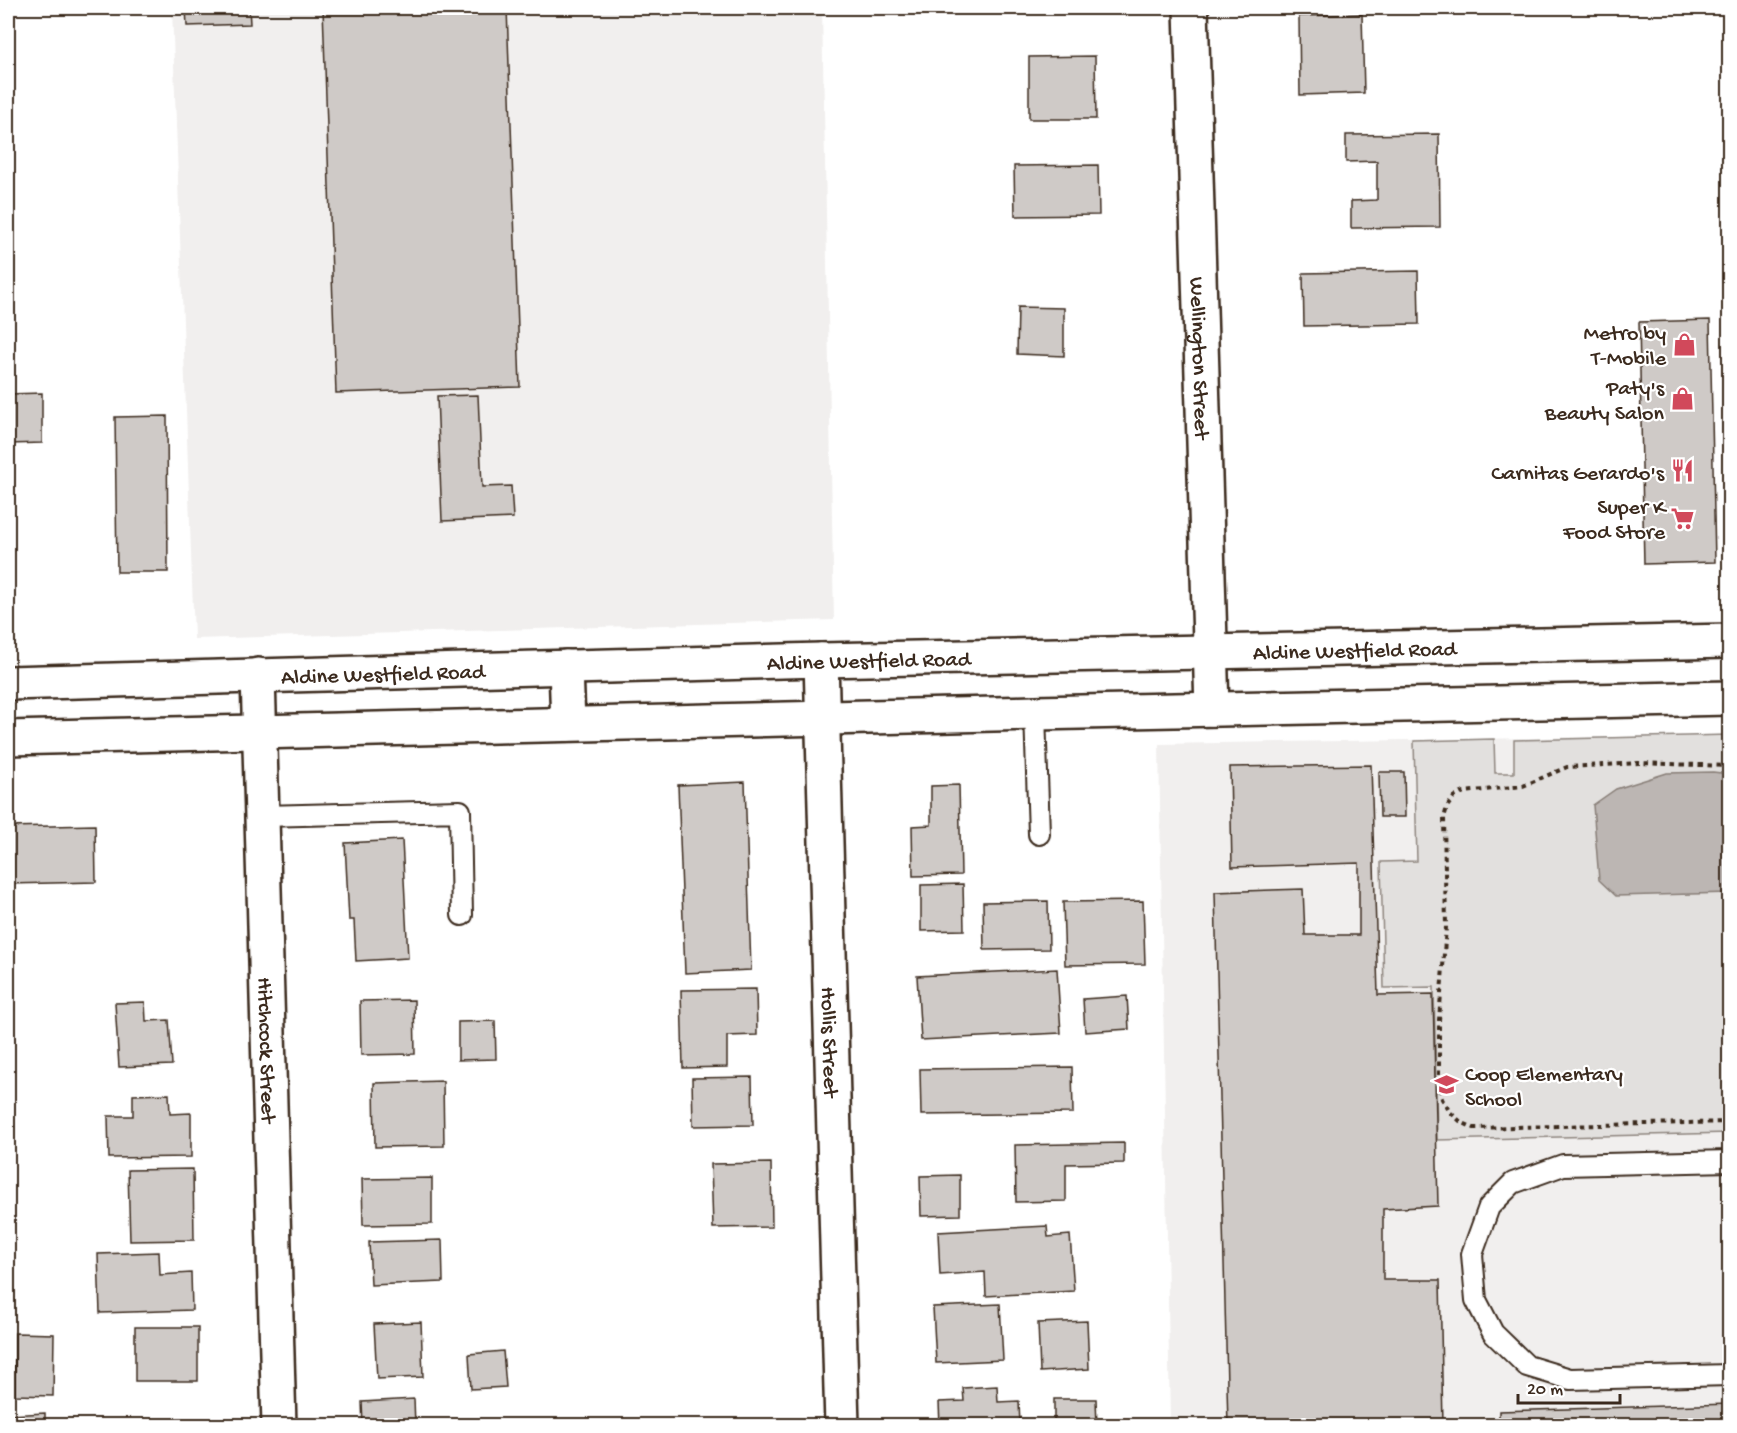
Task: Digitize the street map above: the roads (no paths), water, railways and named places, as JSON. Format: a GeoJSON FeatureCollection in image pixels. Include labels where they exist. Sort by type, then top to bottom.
{"type":"FeatureCollection","features":[{"type":"Feature","properties":{"kind":"main road","name":"Wellington Street"},"geometry":{"type":"LineString","coordinates":[[1191,8],[1212,709]]}},
{"type":"Feature","properties":{"kind":"main road","name":"Aldine Westfield Road"},"geometry":{"type":"LineString","coordinates":[[8,683],[821,660],[1730,641]]}},
{"type":"Feature","properties":{"kind":"main road","name":"Hollis Street"},"geometry":{"type":"LineString","coordinates":[[821,660],[842,1425]]}},
{"type":"Feature","properties":{"kind":"main road"},"geometry":{"type":"LineString","coordinates":[[566,667],[568,724]]}},
{"type":"Feature","properties":{"kind":"main road","name":"Hitchcock Street"},"geometry":{"type":"LineString","coordinates":[[258,675],[279,1425]]}},
{"type":"Feature","properties":{"kind":"main road"},"geometry":{"type":"LineString","coordinates":[[8,738],[1730,698]]}},
{"type":"Feature","properties":{"kind":"lane"},"geometry":{"type":"LineString","coordinates":[[1035,713],[1039,834]]}},
{"type":"Feature","properties":{"kind":"lane"},"geometry":{"type":"LineString","coordinates":[[262,816],[460,811],[462,915]]}},
{"type":"Feature","properties":{"kind":"lane"},"geometry":{"type":"LineString","coordinates":[[1730,1161],[1563,1165],[1523,1179],[1514,1183],[1489,1207],[1472,1254],[1476,1300],[1493,1333],[1527,1366],[1570,1379],[1730,1375]]}},
{"type":"Feature","properties":{"kind":"place","name":"Metro by T-Mobile"},"geometry":{"type":"Point","coordinates":[1684,344]}},
{"type":"Feature","properties":{"kind":"place","name":"Paty's Beauty Salon"},"geometry":{"type":"Point","coordinates":[1682,399]}},
{"type":"Feature","properties":{"kind":"place","name":"Carnitas Gerardo's"},"geometry":{"type":"Point","coordinates":[1682,471]}},
{"type":"Feature","properties":{"kind":"place","name":"Super K Food Store"},"geometry":{"type":"Point","coordinates":[1683,518]}},
{"type":"Feature","properties":{"kind":"place","name":"Coop Elementary School"},"geometry":{"type":"Point","coordinates":[1447,1085]}}]}
